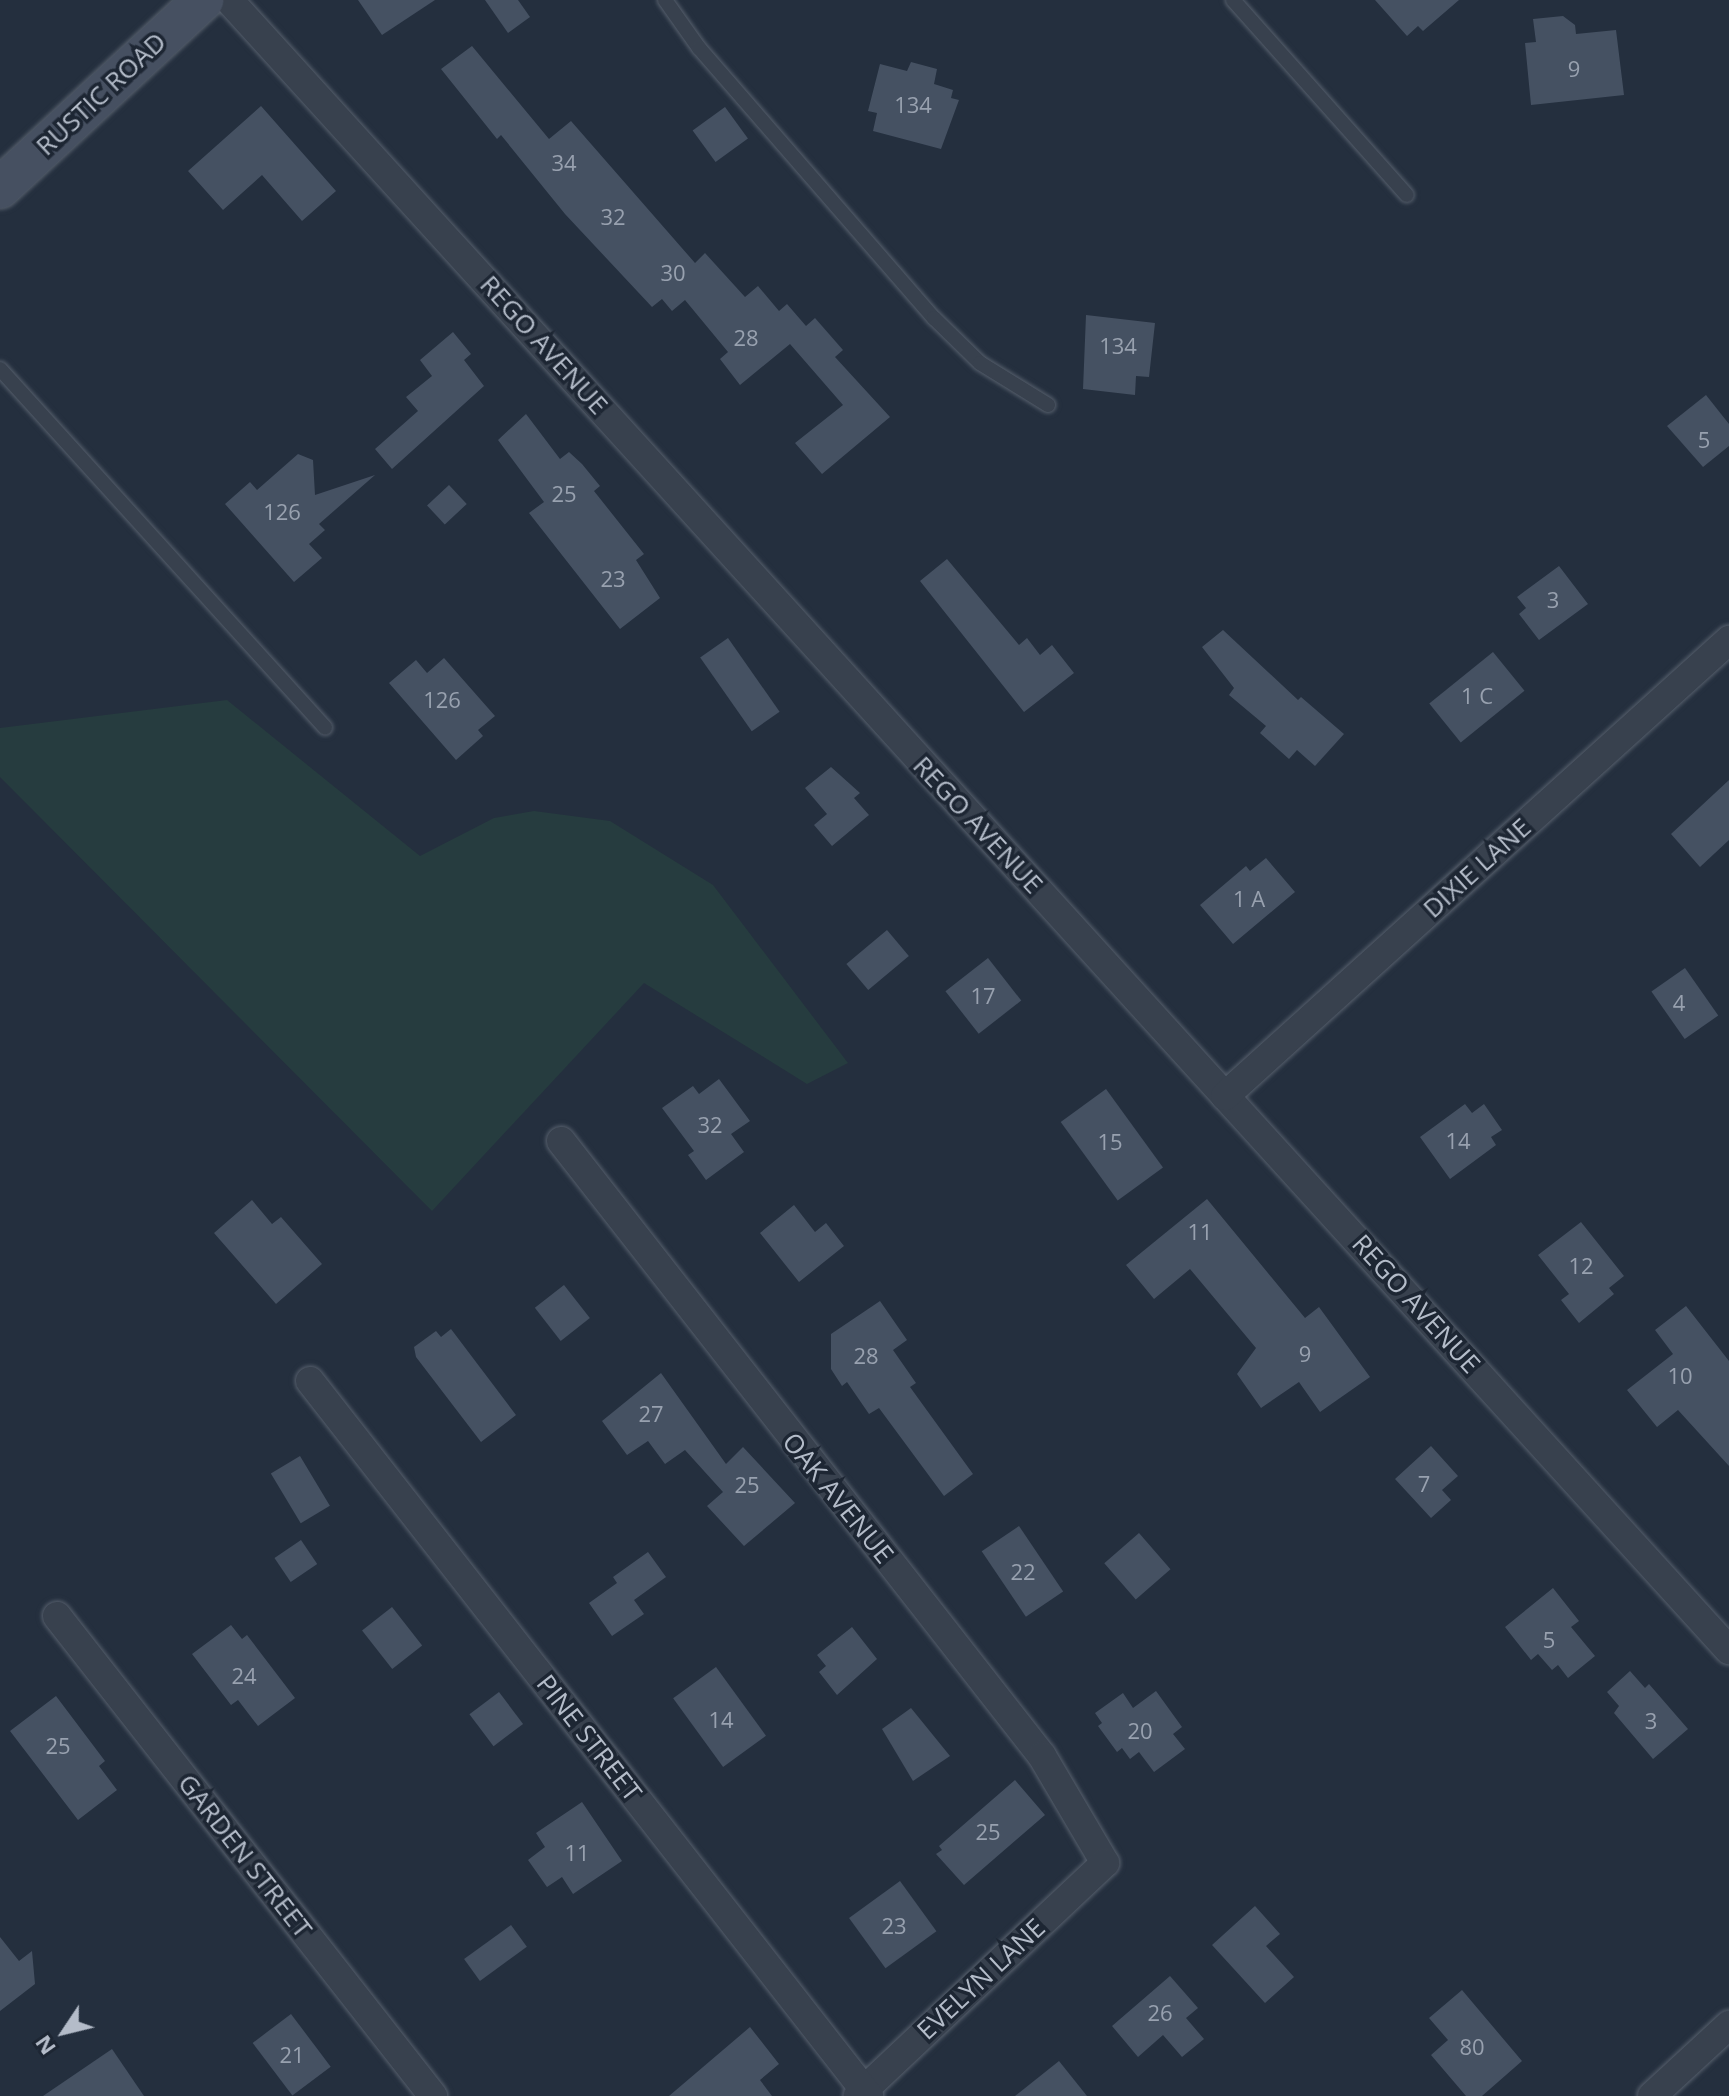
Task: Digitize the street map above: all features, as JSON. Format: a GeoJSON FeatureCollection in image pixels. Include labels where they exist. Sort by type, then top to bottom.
{"type":"FeatureCollection","features":[{"type":"Feature","properties":{"kind":"street","name":"RUSTIC ROAD"},"geometry":{"type":"LineString","coordinates":[[0,188],[203,0]]}},
{"type":"Feature","properties":{"kind":"street","name":"REGO AVENUE"},"geometry":{"type":"LineString","coordinates":[[229,0],[1729,1650]]}},
{"type":"Feature","properties":{"kind":"street","name":"DIXIE LANE"},"geometry":{"type":"LineString","coordinates":[[1225,1096],[1729,640]]}},
{"type":"Feature","properties":{"kind":"street","name":"OAK AVENUE"},"geometry":{"type":"LineString","coordinates":[[561,1141],[1042,1756],[1105,1863]]}},
{"type":"Feature","properties":{"kind":"street","name":"PINE STREET"},"geometry":{"type":"LineString","coordinates":[[310,1381],[864,2094]]}},
{"type":"Feature","properties":{"kind":"street","name":"GARDEN STREET"},"geometry":{"type":"LineString","coordinates":[[57,1616],[433,2096]]}},
{"type":"Feature","properties":{"kind":"street","name":"EVELYN LANE"},"geometry":{"type":"LineString","coordinates":[[864,2094],[1105,1863]]}},
{"type":"Feature","properties":{"kind":"street"},"geometry":{"type":"LineString","coordinates":[[1652,2096],[1729,2025]]}},
{"type":"Feature","properties":{"kind":"lane"},"geometry":{"type":"LineString","coordinates":[[665,0],[699,48],[934,318],[980,363],[1048,405]]}},
{"type":"Feature","properties":{"kind":"lane"},"geometry":{"type":"LineString","coordinates":[[1233,0],[1407,195]]}},
{"type":"Feature","properties":{"kind":"lane"},"geometry":{"type":"LineString","coordinates":[[0,369],[325,727]]}},
{"type":"Feature","properties":{"kind":"green space"},"geometry":{"type":"Polygon","coordinates":[[[227,700],[420,856],[494,818],[534,811],[610,821],[713,885],[848,1063],[807,1084],[644,983],[432,1211],[0,777],[0,728],[227,700]]]}},
{"type":"Feature","properties":{"kind":"building"},"geometry":{"type":"Polygon","coordinates":[[[358,0],[435,0],[382,35],[358,0]]]}},
{"type":"Feature","properties":{"kind":"building"},"geometry":{"type":"Polygon","coordinates":[[[485,0],[518,0],[530,17],[508,33],[485,0]]]}},
{"type":"Feature","properties":{"kind":"building"},"geometry":{"type":"Polygon","coordinates":[[[1375,0],[1459,0],[1423,31],[1418,26],[1407,36],[1375,0]]]}},
{"type":"Feature","properties":{"kind":"building"},"geometry":{"type":"Polygon","coordinates":[[[1563,16],[1575,25],[1576,34],[1616,30],[1624,95],[1531,105],[1525,43],[1536,42],[1533,19],[1563,16]]]}},
{"type":"Feature","properties":{"kind":"building"},"geometry":{"type":"Polygon","coordinates":[[[472,46],[549,139],[571,121],[695,263],[705,253],[745,297],[758,286],[779,311],[787,304],[806,326],[815,318],[843,350],[835,357],[890,417],[822,474],[795,443],[843,405],[790,344],[740,385],[720,359],[728,352],[685,300],[672,311],[662,299],[652,307],[565,214],[501,135],[497,139],[441,69],[472,46]]]}},
{"type":"Feature","properties":{"kind":"building"},"geometry":{"type":"Polygon","coordinates":[[[911,62],[937,69],[934,84],[953,90],[951,98],[959,100],[941,149],[873,131],[877,113],[868,111],[880,64],[907,71],[911,62]]]}},
{"type":"Feature","properties":{"kind":"building"},"geometry":{"type":"Polygon","coordinates":[[[261,106],[336,191],[302,221],[262,175],[223,210],[188,171],[261,106]]]}},
{"type":"Feature","properties":{"kind":"building"},"geometry":{"type":"Polygon","coordinates":[[[725,107],[748,139],[716,162],[693,131],[725,107]]]}},
{"type":"Feature","properties":{"kind":"building"},"geometry":{"type":"Polygon","coordinates":[[[1086,315],[1155,323],[1149,377],[1136,376],[1135,395],[1083,389],[1086,315]]]}},
{"type":"Feature","properties":{"kind":"building"},"geometry":{"type":"Polygon","coordinates":[[[453,332],[471,354],[464,360],[484,386],[392,469],[375,449],[418,411],[406,397],[432,376],[420,360],[453,332]]]}},
{"type":"Feature","properties":{"kind":"building"},"geometry":{"type":"Polygon","coordinates":[[[1706,395],[1729,424],[1729,446],[1703,467],[1667,426],[1706,395]]]}},
{"type":"Feature","properties":{"kind":"building"},"geometry":{"type":"Polygon","coordinates":[[[526,414],[560,459],[569,452],[582,464],[600,486],[594,491],[644,554],[636,560],[660,598],[620,629],[529,513],[544,502],[498,440],[526,414]]]}},
{"type":"Feature","properties":{"kind":"building"},"geometry":{"type":"Polygon","coordinates":[[[298,454],[313,460],[315,495],[375,475],[319,524],[325,530],[309,544],[322,558],[294,582],[225,504],[250,482],[257,490],[298,454]]]}},
{"type":"Feature","properties":{"kind":"building"},"geometry":{"type":"Polygon","coordinates":[[[449,485],[467,504],[445,524],[427,505],[449,485]]]}},
{"type":"Feature","properties":{"kind":"building"},"geometry":{"type":"Polygon","coordinates":[[[947,559],[1019,645],[1027,638],[1040,655],[1052,645],[1074,673],[1024,712],[920,581],[947,559]]]}},
{"type":"Feature","properties":{"kind":"building"},"geometry":{"type":"Polygon","coordinates":[[[1559,566],[1588,604],[1539,640],[1519,614],[1526,608],[1517,597],[1559,566]]]}},
{"type":"Feature","properties":{"kind":"building"},"geometry":{"type":"Polygon","coordinates":[[[1223,630],[1298,700],[1301,697],[1344,734],[1315,766],[1297,750],[1289,759],[1260,733],[1266,726],[1229,695],[1234,688],[1202,647],[1223,630]]]}},
{"type":"Feature","properties":{"kind":"building"},"geometry":{"type":"Polygon","coordinates":[[[728,638],[780,712],[752,731],[700,658],[728,638]]]}},
{"type":"Feature","properties":{"kind":"building"},"geometry":{"type":"Polygon","coordinates":[[[1493,652],[1524,691],[1461,742],[1429,704],[1493,652]]]}},
{"type":"Feature","properties":{"kind":"building"},"geometry":{"type":"Polygon","coordinates":[[[444,658],[495,716],[478,730],[483,736],[456,760],[389,683],[416,660],[427,673],[444,658]]]}},
{"type":"Feature","properties":{"kind":"building"},"geometry":{"type":"Polygon","coordinates":[[[831,767],[860,793],[854,798],[869,815],[832,846],[814,825],[827,814],[805,788],[831,767]]]}},
{"type":"Feature","properties":{"kind":"building"},"geometry":{"type":"Polygon","coordinates":[[[1729,780],[1729,840],[1700,867],[1671,834],[1729,780]]]}},
{"type":"Feature","properties":{"kind":"building"},"geometry":{"type":"Polygon","coordinates":[[[1266,858],[1295,892],[1233,944],[1200,905],[1246,866],[1250,871],[1266,858]]]}},
{"type":"Feature","properties":{"kind":"building"},"geometry":{"type":"Polygon","coordinates":[[[887,930],[909,956],[868,990],[846,964],[887,930]]]}},
{"type":"Feature","properties":{"kind":"building"},"geometry":{"type":"Polygon","coordinates":[[[988,958],[1021,1001],[979,1034],[945,991],[988,958]]]}},
{"type":"Feature","properties":{"kind":"building"},"geometry":{"type":"Polygon","coordinates":[[[1685,968],[1718,1016],[1685,1039],[1651,992],[1685,968]]]}},
{"type":"Feature","properties":{"kind":"building"},"geometry":{"type":"Polygon","coordinates":[[[719,1079],[750,1121],[731,1134],[744,1152],[706,1180],[688,1155],[694,1151],[662,1108],[693,1086],[699,1094],[719,1079]]]}},
{"type":"Feature","properties":{"kind":"building"},"geometry":{"type":"Polygon","coordinates":[[[1106,1089],[1163,1167],[1118,1200],[1061,1122],[1106,1089]]]}},
{"type":"Feature","properties":{"kind":"building"},"geometry":{"type":"Polygon","coordinates":[[[1465,1104],[1472,1113],[1484,1104],[1502,1130],[1491,1137],[1496,1145],[1450,1179],[1420,1137],[1465,1104]]]}},
{"type":"Feature","properties":{"kind":"building"},"geometry":{"type":"Polygon","coordinates":[[[1207,1199],[1305,1318],[1319,1307],[1370,1377],[1320,1412],[1299,1382],[1261,1408],[1237,1374],[1256,1348],[1190,1269],[1154,1299],[1126,1265],[1207,1199]]]}},
{"type":"Feature","properties":{"kind":"building"},"geometry":{"type":"Polygon","coordinates":[[[252,1200],[272,1224],[281,1217],[322,1264],[276,1304],[214,1233],[252,1200]]]}},
{"type":"Feature","properties":{"kind":"building"},"geometry":{"type":"Polygon","coordinates":[[[794,1205],[815,1232],[826,1223],[844,1246],[799,1282],[760,1233],[794,1205]]]}},
{"type":"Feature","properties":{"kind":"building"},"geometry":{"type":"Polygon","coordinates":[[[1581,1222],[1624,1276],[1609,1288],[1614,1294],[1579,1323],[1561,1300],[1569,1294],[1538,1255],[1581,1222]]]}},
{"type":"Feature","properties":{"kind":"building"},"geometry":{"type":"Polygon","coordinates":[[[564,1285],[590,1318],[561,1341],[535,1308],[564,1285]]]}},
{"type":"Feature","properties":{"kind":"building"},"geometry":{"type":"Polygon","coordinates":[[[880,1301],[907,1340],[893,1350],[916,1383],[910,1387],[973,1474],[944,1496],[879,1408],[869,1414],[847,1382],[842,1386],[831,1369],[831,1334],[880,1301]]]}},
{"type":"Feature","properties":{"kind":"building"},"geometry":{"type":"Polygon","coordinates":[[[1686,1306],[1729,1361],[1729,1466],[1678,1410],[1657,1427],[1627,1390],[1673,1354],[1655,1330],[1686,1306]]]}},
{"type":"Feature","properties":{"kind":"building"},"geometry":{"type":"Polygon","coordinates":[[[451,1329],[516,1415],[481,1442],[416,1357],[414,1347],[436,1331],[441,1337],[451,1329]]]}},
{"type":"Feature","properties":{"kind":"building"},"geometry":{"type":"Polygon","coordinates":[[[661,1373],[726,1464],[743,1447],[795,1503],[744,1546],[707,1506],[723,1492],[685,1450],[665,1464],[648,1441],[627,1455],[602,1421],[661,1373]]]}},
{"type":"Feature","properties":{"kind":"building"},"geometry":{"type":"Polygon","coordinates":[[[1431,1446],[1458,1476],[1442,1490],[1451,1500],[1431,1518],[1395,1479],[1431,1446]]]}},
{"type":"Feature","properties":{"kind":"building"},"geometry":{"type":"Polygon","coordinates":[[[300,1456],[330,1506],[301,1523],[271,1474],[300,1456]]]}},
{"type":"Feature","properties":{"kind":"building"},"geometry":{"type":"Polygon","coordinates":[[[1019,1526],[1063,1591],[1026,1617],[982,1551],[1019,1526]]]}},
{"type":"Feature","properties":{"kind":"building"},"geometry":{"type":"Polygon","coordinates":[[[1139,1533],[1170,1569],[1136,1599],[1104,1563],[1139,1533]]]}},
{"type":"Feature","properties":{"kind":"building"},"geometry":{"type":"Polygon","coordinates":[[[301,1540],[317,1564],[291,1582],[274,1558],[301,1540]]]}},
{"type":"Feature","properties":{"kind":"building"},"geometry":{"type":"Polygon","coordinates":[[[648,1552],[666,1577],[634,1600],[644,1614],[612,1636],[589,1603],[617,1583],[613,1577],[648,1552]]]}},
{"type":"Feature","properties":{"kind":"building"},"geometry":{"type":"Polygon","coordinates":[[[1553,1588],[1579,1621],[1571,1627],[1595,1656],[1568,1678],[1558,1665],[1552,1670],[1538,1654],[1531,1660],[1505,1627],[1553,1588]]]}},
{"type":"Feature","properties":{"kind":"building"},"geometry":{"type":"Polygon","coordinates":[[[392,1607],[422,1646],[392,1669],[362,1630],[392,1607]]]}},
{"type":"Feature","properties":{"kind":"building"},"geometry":{"type":"Polygon","coordinates":[[[231,1625],[242,1639],[247,1635],[295,1698],[258,1726],[238,1700],[231,1705],[192,1654],[231,1625]]]}},
{"type":"Feature","properties":{"kind":"building"},"geometry":{"type":"Polygon","coordinates":[[[852,1627],[877,1659],[837,1695],[819,1672],[826,1666],[817,1655],[852,1627]]]}},
{"type":"Feature","properties":{"kind":"building"},"geometry":{"type":"Polygon","coordinates":[[[716,1667],[766,1736],[723,1767],[673,1698],[716,1667]]]}},
{"type":"Feature","properties":{"kind":"building"},"geometry":{"type":"Polygon","coordinates":[[[1630,1671],[1645,1688],[1649,1684],[1688,1729],[1653,1759],[1614,1713],[1619,1706],[1607,1692],[1630,1671]]]}},
{"type":"Feature","properties":{"kind":"building"},"geometry":{"type":"Polygon","coordinates":[[[1156,1691],[1182,1727],[1173,1734],[1185,1749],[1154,1772],[1139,1752],[1130,1759],[1122,1748],[1117,1752],[1098,1726],[1102,1723],[1095,1713],[1123,1693],[1133,1708],[1156,1691]]]}},
{"type":"Feature","properties":{"kind":"building"},"geometry":{"type":"Polygon","coordinates":[[[499,1692],[523,1724],[494,1746],[469,1714],[499,1692]]]}},
{"type":"Feature","properties":{"kind":"building"},"geometry":{"type":"Polygon","coordinates":[[[56,1696],[105,1761],[99,1766],[117,1790],[78,1820],[10,1731],[56,1696]]]}},
{"type":"Feature","properties":{"kind":"building"},"geometry":{"type":"Polygon","coordinates":[[[911,1708],[950,1756],[913,1781],[882,1729],[911,1708]]]}},
{"type":"Feature","properties":{"kind":"building"},"geometry":{"type":"Polygon","coordinates":[[[1015,1780],[1045,1815],[964,1885],[936,1854],[942,1850],[939,1846],[1015,1780]]]}},
{"type":"Feature","properties":{"kind":"building"},"geometry":{"type":"Polygon","coordinates":[[[582,1802],[622,1861],[573,1894],[562,1877],[547,1887],[528,1860],[545,1847],[536,1833],[582,1802]]]}},
{"type":"Feature","properties":{"kind":"building"},"geometry":{"type":"Polygon","coordinates":[[[900,1881],[936,1931],[885,1968],[849,1918],[900,1881]]]}},
{"type":"Feature","properties":{"kind":"building"},"geometry":{"type":"Polygon","coordinates":[[[1255,1906],[1280,1934],[1266,1946],[1294,1977],[1265,2003],[1212,1945],[1255,1906]]]}},
{"type":"Feature","properties":{"kind":"building"},"geometry":{"type":"Polygon","coordinates":[[[511,1925],[527,1947],[480,1981],[464,1959],[511,1925]]]}},
{"type":"Feature","properties":{"kind":"building"},"geometry":{"type":"Polygon","coordinates":[[[0,1937],[19,1961],[32,1951],[35,1984],[0,2011],[0,1937]]]}},
{"type":"Feature","properties":{"kind":"building"},"geometry":{"type":"Polygon","coordinates":[[[1170,1976],[1198,2008],[1186,2018],[1204,2039],[1182,2057],[1163,2035],[1138,2057],[1112,2026],[1170,1976]]]}},
{"type":"Feature","properties":{"kind":"building"},"geometry":{"type":"Polygon","coordinates":[[[1462,1990],[1522,2061],[1482,2096],[1466,2096],[1431,2055],[1448,2040],[1429,2018],[1462,1990]]]}},
{"type":"Feature","properties":{"kind":"building"},"geometry":{"type":"Polygon","coordinates":[[[291,2014],[331,2067],[292,2096],[253,2043],[291,2014]]]}},
{"type":"Feature","properties":{"kind":"building"},"geometry":{"type":"Polygon","coordinates":[[[750,2027],[779,2064],[760,2080],[772,2096],[669,2096],[750,2027]]]}},
{"type":"Feature","properties":{"kind":"building"},"geometry":{"type":"Polygon","coordinates":[[[112,2049],[144,2096],[43,2096],[112,2049]]]}},
{"type":"Feature","properties":{"kind":"building"},"geometry":{"type":"Polygon","coordinates":[[[1059,2061],[1087,2096],[1015,2096],[1059,2061]]]}}]}
